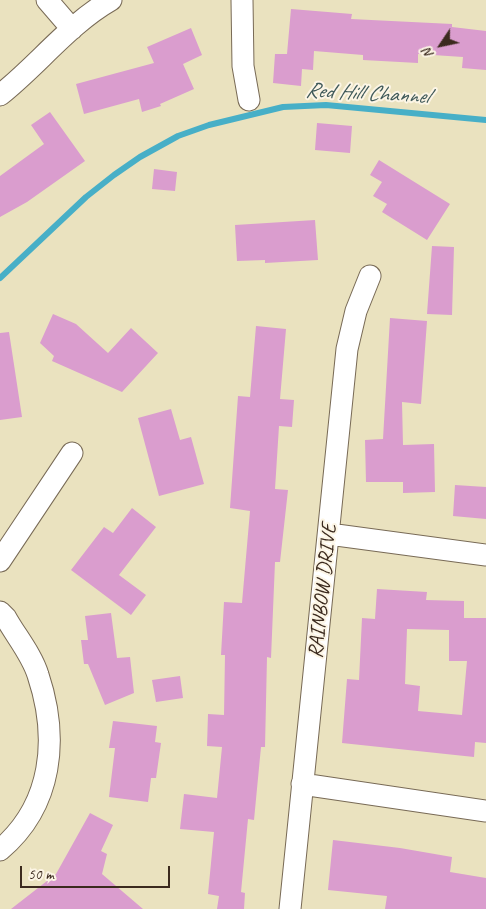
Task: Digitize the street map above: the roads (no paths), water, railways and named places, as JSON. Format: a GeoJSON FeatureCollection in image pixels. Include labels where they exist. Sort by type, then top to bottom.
{"type":"FeatureCollection","features":[{"type":"Feature","properties":{"kind":"street"},"geometry":{"type":"LineString","coordinates":[[47,0],[72,29]]}},
{"type":"Feature","properties":{"kind":"street"},"geometry":{"type":"LineString","coordinates":[[0,95],[21,78],[72,29],[111,0]]}},
{"type":"Feature","properties":{"kind":"street"},"geometry":{"type":"LineString","coordinates":[[242,0],[243,66],[249,100]]}},
{"type":"Feature","properties":{"kind":"street","name":"RAINBOW DRIVE"},"geometry":{"type":"LineString","coordinates":[[290,909],[347,349],[356,311],[370,276]]}},
{"type":"Feature","properties":{"kind":"street"},"geometry":{"type":"LineString","coordinates":[[0,561],[72,453]]}},
{"type":"Feature","properties":{"kind":"street"},"geometry":{"type":"LineString","coordinates":[[329,534],[486,555]]}},
{"type":"Feature","properties":{"kind":"street"},"geometry":{"type":"LineString","coordinates":[[0,612],[6,618],[38,674],[50,730],[47,777],[30,816],[0,850]]}},
{"type":"Feature","properties":{"kind":"street"},"geometry":{"type":"LineString","coordinates":[[302,784],[486,811]]}},
{"type":"Feature","properties":{"kind":"waterway","name":"Red Hill Channel"},"geometry":{"type":"LineString","coordinates":[[0,278],[86,197],[114,175],[140,157],[178,136],[209,125],[283,107],[326,105],[486,120]]}}]}
